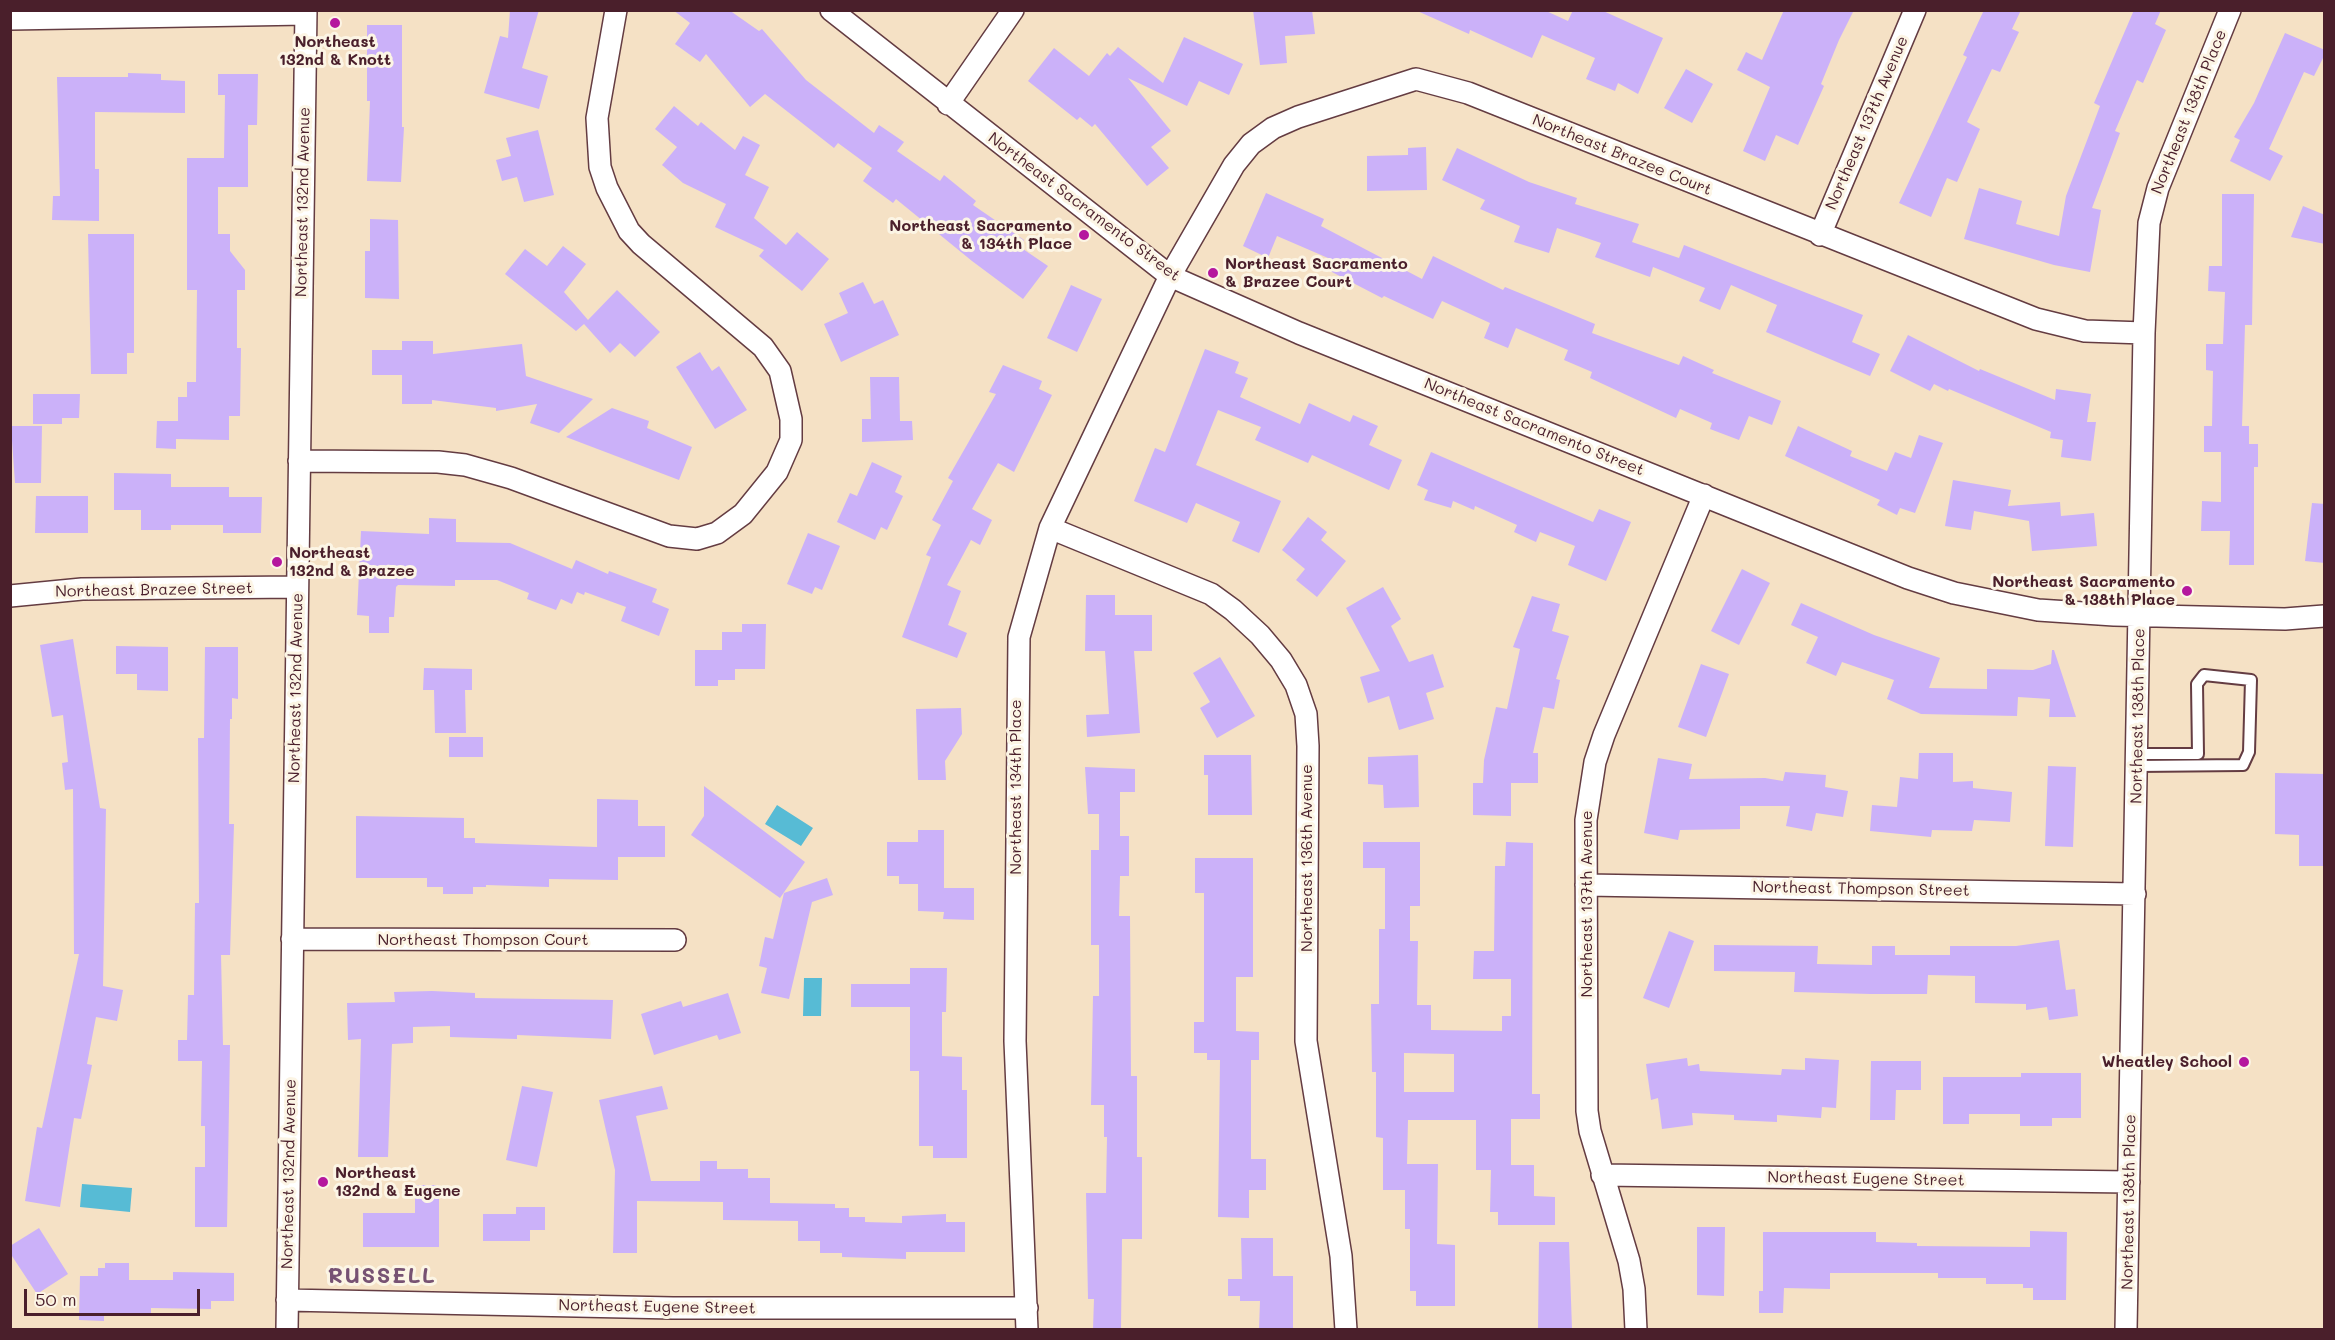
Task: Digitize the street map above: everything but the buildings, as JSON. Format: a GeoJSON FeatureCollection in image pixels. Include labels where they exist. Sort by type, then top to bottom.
{"type":"FeatureCollection","features":[{"type":"Feature","properties":{"kind":"street"},"geometry":{"type":"LineString","coordinates":[[299,461],[438,462],[465,465],[512,478],[669,536],[697,538],[717,533],[743,514],[777,472],[791,440],[792,418],[780,371],[763,347],[641,244],[630,231],[607,188],[600,167],[597,118],[616,10]]}},
{"type":"Feature","properties":{"kind":"street","name":"Northeast Sacramento Street"},"geometry":{"type":"LineString","coordinates":[[831,10],[1170,276],[1268,321],[1908,578],[1954,593],[2038,610],[2139,617],[2285,619],[2325,616]]}},
{"type":"Feature","properties":{"kind":"street"},"geometry":{"type":"LineString","coordinates":[[948,104],[1013,10]]}},
{"type":"Feature","properties":{"kind":"street","name":"Northeast 137th Avenue"},"geometry":{"type":"LineString","coordinates":[[1820,235],[1915,10]]}},
{"type":"Feature","properties":{"kind":"street","name":"Northeast 138th Place"},"geometry":{"type":"LineString","coordinates":[[2126,1329],[2136,894],[2144,333],[2149,223],[2158,188],[2230,10]]}},
{"type":"Feature","properties":{"kind":"street"},"geometry":{"type":"LineString","coordinates":[[10,19],[306,12]]}},
{"type":"Feature","properties":{"kind":"street","name":"Northeast 132nd Avenue"},"geometry":{"type":"LineString","coordinates":[[286,1329],[306,12]]}},
{"type":"Feature","properties":{"kind":"street","name":"Northeast Brazee Court"},"geometry":{"type":"LineString","coordinates":[[1170,276],[1234,165],[1251,144],[1273,128],[1298,117],[1416,79],[1468,93],[1820,235],[2052,324],[2085,331],[2144,333]]}},
{"type":"Feature","properties":{"kind":"street","name":"Northeast 134th Place"},"geometry":{"type":"LineString","coordinates":[[1027,1329],[1015,1041],[1018,637],[1050,528],[1170,276]]}},
{"type":"Feature","properties":{"kind":"street","name":"Northeast 137th Avenue"},"geometry":{"type":"LineString","coordinates":[[1636,1329],[1634,1289],[1629,1261],[1602,1175],[1587,1111],[1586,820],[1595,762],[1704,495]]}},
{"type":"Feature","properties":{"kind":"street","name":"Northeast 136th Avenue"},"geometry":{"type":"LineString","coordinates":[[1050,528],[1211,594],[1233,610],[1260,635],[1281,660],[1296,685],[1306,714],[1308,746],[1306,1041],[1341,1256],[1346,1329]]}},
{"type":"Feature","properties":{"kind":"street","name":"Northeast Brazee Street"},"geometry":{"type":"LineString","coordinates":[[10,596],[125,588],[297,587]]}},
{"type":"Feature","properties":{"kind":"street","name":"Northeast Thompson Street"},"geometry":{"type":"LineString","coordinates":[[1586,885],[2136,894]]}},
{"type":"Feature","properties":{"kind":"street","name":"Northeast Thompson Court"},"geometry":{"type":"LineString","coordinates":[[292,939],[675,940]]}},
{"type":"Feature","properties":{"kind":"street","name":"Northeast Eugene Street"},"geometry":{"type":"LineString","coordinates":[[1602,1175],[2129,1182]]}},
{"type":"Feature","properties":{"kind":"street","name":"Northeast Eugene Street"},"geometry":{"type":"LineString","coordinates":[[287,1300],[674,1308],[1027,1308]]}},
{"type":"Feature","properties":{"kind":"lane"},"geometry":{"type":"LineString","coordinates":[[2204,675],[2251,680],[2249,752],[2242,765],[2137,760],[2198,754],[2197,684],[2204,675]]}},
{"type":"Feature","properties":{"kind":"water"},"geometry":{"type":"Polygon","coordinates":[[[777,805],[813,828],[801,846],[765,824],[777,805]]]}},
{"type":"Feature","properties":{"kind":"water"},"geometry":{"type":"Polygon","coordinates":[[[804,978],[822,978],[821,1016],[803,1016],[804,978]]]}},
{"type":"Feature","properties":{"kind":"water"},"geometry":{"type":"Polygon","coordinates":[[[82,1184],[132,1188],[130,1212],[80,1207],[82,1184]]]}},
{"type":"Feature","properties":{"kind":"place","name":"Northeast 132nd & Knott"},"geometry":{"type":"Point","coordinates":[335,23]}},
{"type":"Feature","properties":{"kind":"place","name":"Northeast Sacramento & 134th Place"},"geometry":{"type":"Point","coordinates":[1084,235]}},
{"type":"Feature","properties":{"kind":"place","name":"Northeast Sacramento & Brazee Court"},"geometry":{"type":"Point","coordinates":[1213,273]}},
{"type":"Feature","properties":{"kind":"place","name":"Northeast 132nd & Brazee"},"geometry":{"type":"Point","coordinates":[277,562]}},
{"type":"Feature","properties":{"kind":"place","name":"Northeast Sacramento & 138th Place"},"geometry":{"type":"Point","coordinates":[2187,591]}},
{"type":"Feature","properties":{"kind":"place","name":"Wheatley School"},"geometry":{"type":"Point","coordinates":[2244,1062]}},
{"type":"Feature","properties":{"kind":"place","name":"Northeast 132nd & Eugene"},"geometry":{"type":"Point","coordinates":[323,1182]}},
{"type":"Feature","properties":{"kind":"district","name":"RUSSELL"},"geometry":{"type":"Point","coordinates":[382,1276]}}]}
